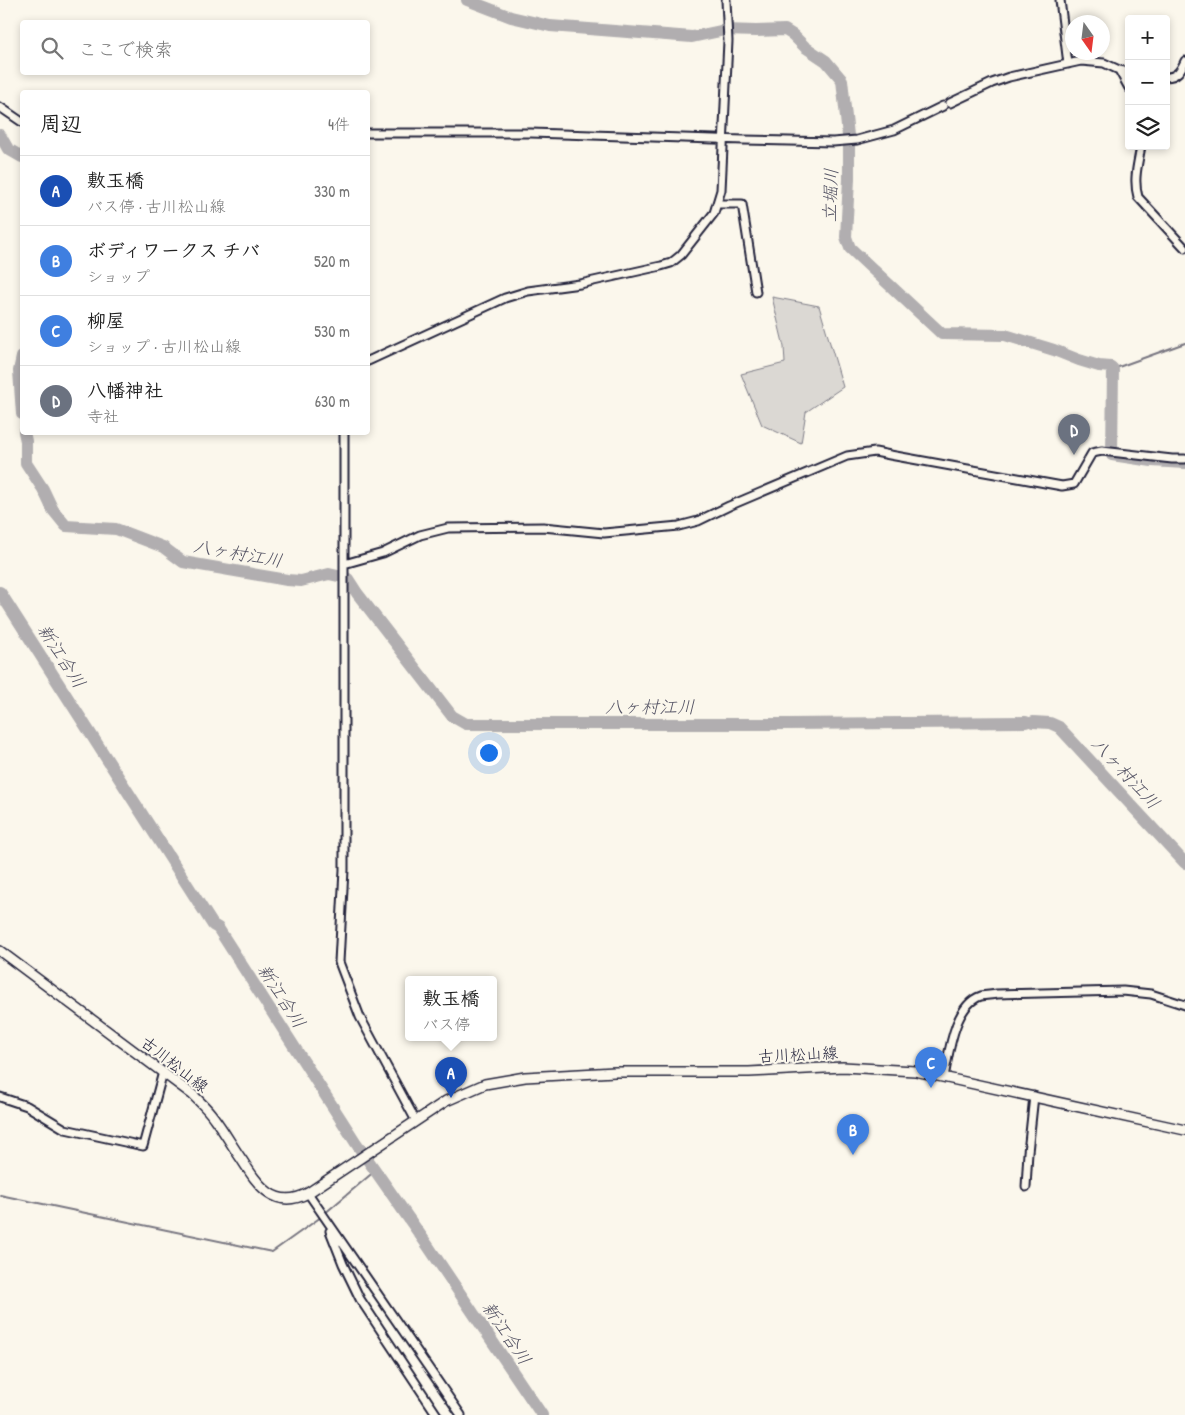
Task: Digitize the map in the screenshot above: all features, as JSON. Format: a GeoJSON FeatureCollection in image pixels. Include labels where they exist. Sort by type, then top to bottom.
{"type":"FeatureCollection","features":[{"type":"Feature","properties":{"kind":"main road","name":"古川松山線"},"geometry":{"type":"LineString","coordinates":[[0,951],[193,1095],[213,1117],[258,1185],[281,1199],[300,1198],[446,1101],[485,1084],[525,1077],[615,1072],[749,1072],[844,1067],[915,1071],[1185,1130]]}},
{"type":"Feature","properties":{"kind":"street"},"geometry":{"type":"LineString","coordinates":[[370,360],[505,298],[528,291],[580,284],[671,263],[681,255],[714,213],[721,190],[728,41],[726,0]]}},
{"type":"Feature","properties":{"kind":"street"},"geometry":{"type":"LineString","coordinates":[[1060,0],[1068,64]]}},
{"type":"Feature","properties":{"kind":"street"},"geometry":{"type":"LineString","coordinates":[[370,133],[531,133],[833,142],[857,140],[894,130],[992,83],[1068,64],[1093,61],[1125,71]]}},
{"type":"Feature","properties":{"kind":"street"},"geometry":{"type":"LineString","coordinates":[[1170,77],[1175,76],[1185,61]]}},
{"type":"Feature","properties":{"kind":"street"},"geometry":{"type":"LineString","coordinates":[[1119,70],[1125,81]]}},
{"type":"Feature","properties":{"kind":"street"},"geometry":{"type":"LineString","coordinates":[[0,107],[20,121]]}},
{"type":"Feature","properties":{"kind":"street"},"geometry":{"type":"LineString","coordinates":[[1140,150],[1135,186],[1138,197],[1185,248]]}},
{"type":"Feature","properties":{"kind":"street"},"geometry":{"type":"LineString","coordinates":[[717,204],[742,204],[756,292]]}},
{"type":"Feature","properties":{"kind":"street"},"geometry":{"type":"LineString","coordinates":[[344,435],[344,851],[339,962],[360,1017],[416,1121]]}},
{"type":"Feature","properties":{"kind":"street"},"geometry":{"type":"LineString","coordinates":[[344,564],[382,553],[420,535],[448,528],[543,527],[604,532],[679,526],[698,521],[847,456],[867,453],[890,455],[1062,486],[1074,484],[1092,453],[1102,451],[1172,459],[1185,458]]}},
{"type":"Feature","properties":{"kind":"street"},"geometry":{"type":"LineString","coordinates":[[944,1077],[957,1020],[975,999],[981,996],[1113,990],[1151,994],[1185,1005]]}},
{"type":"Feature","properties":{"kind":"street"},"geometry":{"type":"LineString","coordinates":[[0,1097],[27,1106],[66,1129],[143,1146],[163,1072]]}},
{"type":"Feature","properties":{"kind":"street"},"geometry":{"type":"LineString","coordinates":[[1026,1187],[1034,1096]]}},
{"type":"Feature","properties":{"kind":"street"},"geometry":{"type":"LineString","coordinates":[[311,1191],[327,1221],[461,1415]]}},
{"type":"Feature","properties":{"kind":"street"},"geometry":{"type":"LineString","coordinates":[[327,1221],[343,1264],[360,1299],[437,1415]]}},
{"type":"Feature","properties":{"kind":"shaded area"},"geometry":{"type":"Polygon","coordinates":[[[772,297],[819,306],[843,387],[806,412],[801,443],[762,425],[741,374],[785,363],[784,347],[772,297]]]}},
{"type":"Feature","properties":{"kind":"waterway","name":"立堀川"},"geometry":{"type":"LineString","coordinates":[[467,0],[511,17],[550,26],[692,37],[725,30],[785,30],[793,35],[805,47],[826,61],[842,80],[849,145],[846,237],[850,248],[942,334],[1005,335],[1079,360],[1099,366],[1111,367],[1113,369],[1112,455],[1152,461],[1185,463]]}},
{"type":"Feature","properties":{"kind":"waterway","name":"八ヶ村江川"},"geometry":{"type":"LineString","coordinates":[[0,135],[8,149],[20,156]]}},
{"type":"Feature","properties":{"kind":"waterway"},"geometry":{"type":"LineString","coordinates":[[1113,369],[1185,343]]}},
{"type":"Feature","properties":{"kind":"waterway","name":"八ヶ村江川"},"geometry":{"type":"LineString","coordinates":[[20,366],[20,385]]}},
{"type":"Feature","properties":{"kind":"waterway","name":"八ヶ村江川"},"geometry":{"type":"LineString","coordinates":[[25,435],[26,463],[43,489],[53,510],[66,526],[116,529],[163,547],[183,562],[287,580],[301,581],[329,574],[338,576]]}},
{"type":"Feature","properties":{"kind":"waterway","name":"八ヶ村江川"},"geometry":{"type":"LineString","coordinates":[[345,577],[452,716],[466,724],[1026,722]]}},
{"type":"Feature","properties":{"kind":"waterway","name":"新江合川"},"geometry":{"type":"LineString","coordinates":[[0,592],[213,925],[218,928],[356,1143],[542,1415]]}},
{"type":"Feature","properties":{"kind":"waterway","name":"八ヶ村江川"},"geometry":{"type":"LineString","coordinates":[[1033,722],[1050,723],[1059,727],[1185,863]]}},
{"type":"Feature","properties":{"kind":"waterway"},"geometry":{"type":"LineString","coordinates":[[324,1214],[376,1170]]}},
{"type":"Feature","properties":{"kind":"waterway"},"geometry":{"type":"LineString","coordinates":[[0,1195],[272,1252],[321,1217]]}},
{"type":"Feature","properties":{"kind":"place","name":"八幡神社"},"geometry":{"type":"Point","coordinates":[1074,455]}},
{"type":"Feature","properties":{"kind":"place","name":"柳屋"},"geometry":{"type":"Point","coordinates":[931,1088]}},
{"type":"Feature","properties":{"kind":"place","name":"敷玉橋"},"geometry":{"type":"Point","coordinates":[451,1098]}},
{"type":"Feature","properties":{"kind":"place","name":"ボディワークス チバ"},"geometry":{"type":"Point","coordinates":[853,1155]}}]}
